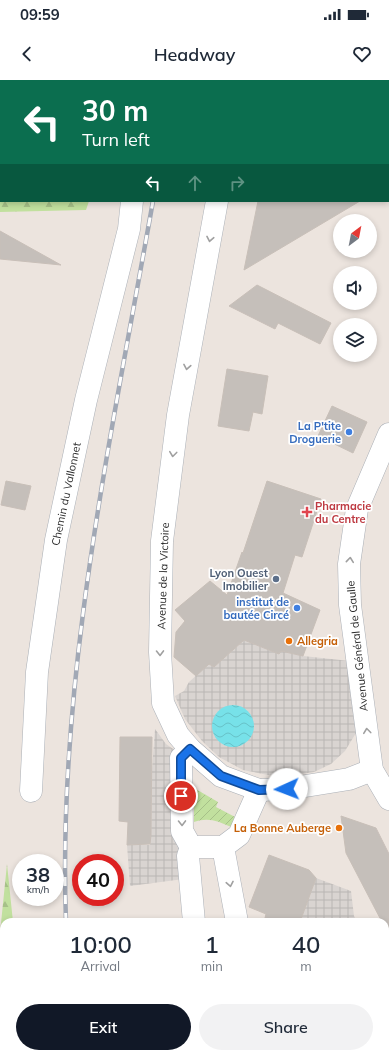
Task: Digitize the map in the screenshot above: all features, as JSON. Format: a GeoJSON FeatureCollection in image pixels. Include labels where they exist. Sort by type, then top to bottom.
{"type":"FeatureCollection","features":[{"type":"Feature","properties":{"kind":"street","name":"Chemin du Vallonnet"},"geometry":{"type":"LineString","coordinates":[[31,791],[37,672],[56,540],[86,400],[129,229],[132,202]]}},
{"type":"Feature","properties":{"kind":"street","name":"Avenue de la Victoire"},"geometry":{"type":"LineString","coordinates":[[217,202],[178,415],[162,541],[160,652],[163,703],[178,735],[190,749],[221,776],[259,790],[287,789],[349,779],[372,770]]}},
{"type":"Feature","properties":{"kind":"street","name":"Avenue Général de Gaulle"},"geometry":{"type":"LineString","coordinates":[[372,770],[350,605],[349,564],[357,509],[389,434]]}},
{"type":"Feature","properties":{"kind":"street"},"geometry":{"type":"LineString","coordinates":[[190,749],[181,758],[181,796],[182,831],[191,847],[188,856],[194,918]]}},
{"type":"Feature","properties":{"kind":"street"},"geometry":{"type":"LineString","coordinates":[[372,770],[389,799]]}},
{"type":"Feature","properties":{"kind":"street"},"geometry":{"type":"LineString","coordinates":[[191,847],[223,847],[239,835],[259,790]]}},
{"type":"Feature","properties":{"kind":"street"},"geometry":{"type":"LineString","coordinates":[[223,847],[237,918]]}},
{"type":"Feature","properties":{"kind":"green space"},"geometry":{"type":"Polygon","coordinates":[[[0,202],[89,202],[86,210],[0,212],[0,202]]]}},
{"type":"Feature","properties":{"kind":"green space"},"geometry":{"type":"Polygon","coordinates":[[[194,788],[218,802],[216,807],[237,818],[231,827],[213,820],[194,822],[194,788]]]}},
{"type":"Feature","properties":{"kind":"green space"},"geometry":{"type":"Polygon","coordinates":[[[7,864],[13,918],[2,918],[7,864]]]}},
{"type":"Feature","properties":{"kind":"shaded area"},"geometry":{"type":"Polygon","coordinates":[[[244,640],[279,654],[281,651],[303,656],[350,661],[357,713],[356,733],[345,751],[331,764],[314,772],[288,776],[268,775],[243,770],[219,757],[202,741],[185,719],[175,696],[184,691],[189,682],[209,664],[214,667],[244,640]]]}},
{"type":"Feature","properties":{"kind":"shaded area"},"geometry":{"type":"Polygon","coordinates":[[[155,729],[166,744],[176,751],[184,879],[130,886],[127,845],[150,845],[152,769],[155,729]]]}},
{"type":"Feature","properties":{"kind":"shaded area"},"geometry":{"type":"Polygon","coordinates":[[[316,878],[351,891],[355,918],[301,918],[316,878]]]}},
{"type":"Feature","properties":{"kind":"water"},"geometry":{"type":"Polygon","coordinates":[[[229,705],[237,705],[248,711],[254,722],[254,730],[248,741],[237,747],[229,747],[218,741],[212,730],[212,722],[218,711],[229,705]]]}},
{"type":"Feature","properties":{"kind":"building"},"geometry":{"type":"Polygon","coordinates":[[[258,202],[358,202],[338,214],[333,214],[333,217],[244,270],[258,202]]]}},
{"type":"Feature","properties":{"kind":"building"},"geometry":{"type":"Polygon","coordinates":[[[0,231],[61,265],[0,259],[0,231]]]}},
{"type":"Feature","properties":{"kind":"building"},"geometry":{"type":"Polygon","coordinates":[[[257,285],[331,323],[320,344],[278,323],[275,329],[229,306],[257,285]]]}},
{"type":"Feature","properties":{"kind":"building"},"geometry":{"type":"Polygon","coordinates":[[[227,369],[268,376],[262,414],[253,412],[249,431],[218,426],[227,369]]]}},
{"type":"Feature","properties":{"kind":"building"},"geometry":{"type":"Polygon","coordinates":[[[332,406],[367,422],[353,453],[318,436],[332,406]]]}},
{"type":"Feature","properties":{"kind":"building"},"geometry":{"type":"Polygon","coordinates":[[[6,481],[31,486],[25,510],[1,505],[6,481]]]}},
{"type":"Feature","properties":{"kind":"building"},"geometry":{"type":"Polygon","coordinates":[[[267,481],[321,499],[302,557],[295,555],[283,593],[320,610],[303,656],[281,651],[279,654],[244,640],[214,667],[209,664],[196,676],[174,657],[176,632],[185,621],[175,610],[210,581],[227,595],[267,481]]]}},
{"type":"Feature","properties":{"kind":"building"},"geometry":{"type":"Polygon","coordinates":[[[120,737],[152,737],[150,844],[127,845],[128,822],[119,821],[120,737]]]}},
{"type":"Feature","properties":{"kind":"building"},"geometry":{"type":"Polygon","coordinates":[[[341,816],[376,828],[389,854],[389,918],[380,918],[346,853],[341,816]]]}},
{"type":"Feature","properties":{"kind":"building"},"geometry":{"type":"Polygon","coordinates":[[[269,855],[309,870],[316,878],[301,918],[265,918],[266,914],[249,907],[269,855]]]}},
{"type":"Feature","properties":{"kind":"railway"},"geometry":{"type":"LineString","coordinates":[[66,918],[65,832],[70,741],[78,650],[90,560],[120,380],[153,202]]}},
{"type":"Feature","properties":{"kind":"place","name":"La P'tite Droguerie"},"geometry":{"type":"Point","coordinates":[349,432]}},
{"type":"Feature","properties":{"kind":"place","name":"Pharmacie du Centre"},"geometry":{"type":"Point","coordinates":[307,512]}},
{"type":"Feature","properties":{"kind":"place","name":"Lyon Ouest Imobilier"},"geometry":{"type":"Point","coordinates":[276,579]}},
{"type":"Feature","properties":{"kind":"place","name":"institut de bautée Circé"},"geometry":{"type":"Point","coordinates":[297,608]}},
{"type":"Feature","properties":{"kind":"place","name":"Allegria"},"geometry":{"type":"Point","coordinates":[289,641]}},
{"type":"Feature","properties":{"kind":"place","name":"La Bonne Auberge"},"geometry":{"type":"Point","coordinates":[339,828]}},
{"type":"Feature","properties":{"kind":"route"},"geometry":{"type":"LineString","coordinates":[[181,796],[181,758],[190,749],[221,776],[259,790],[287,789]]}}]}
